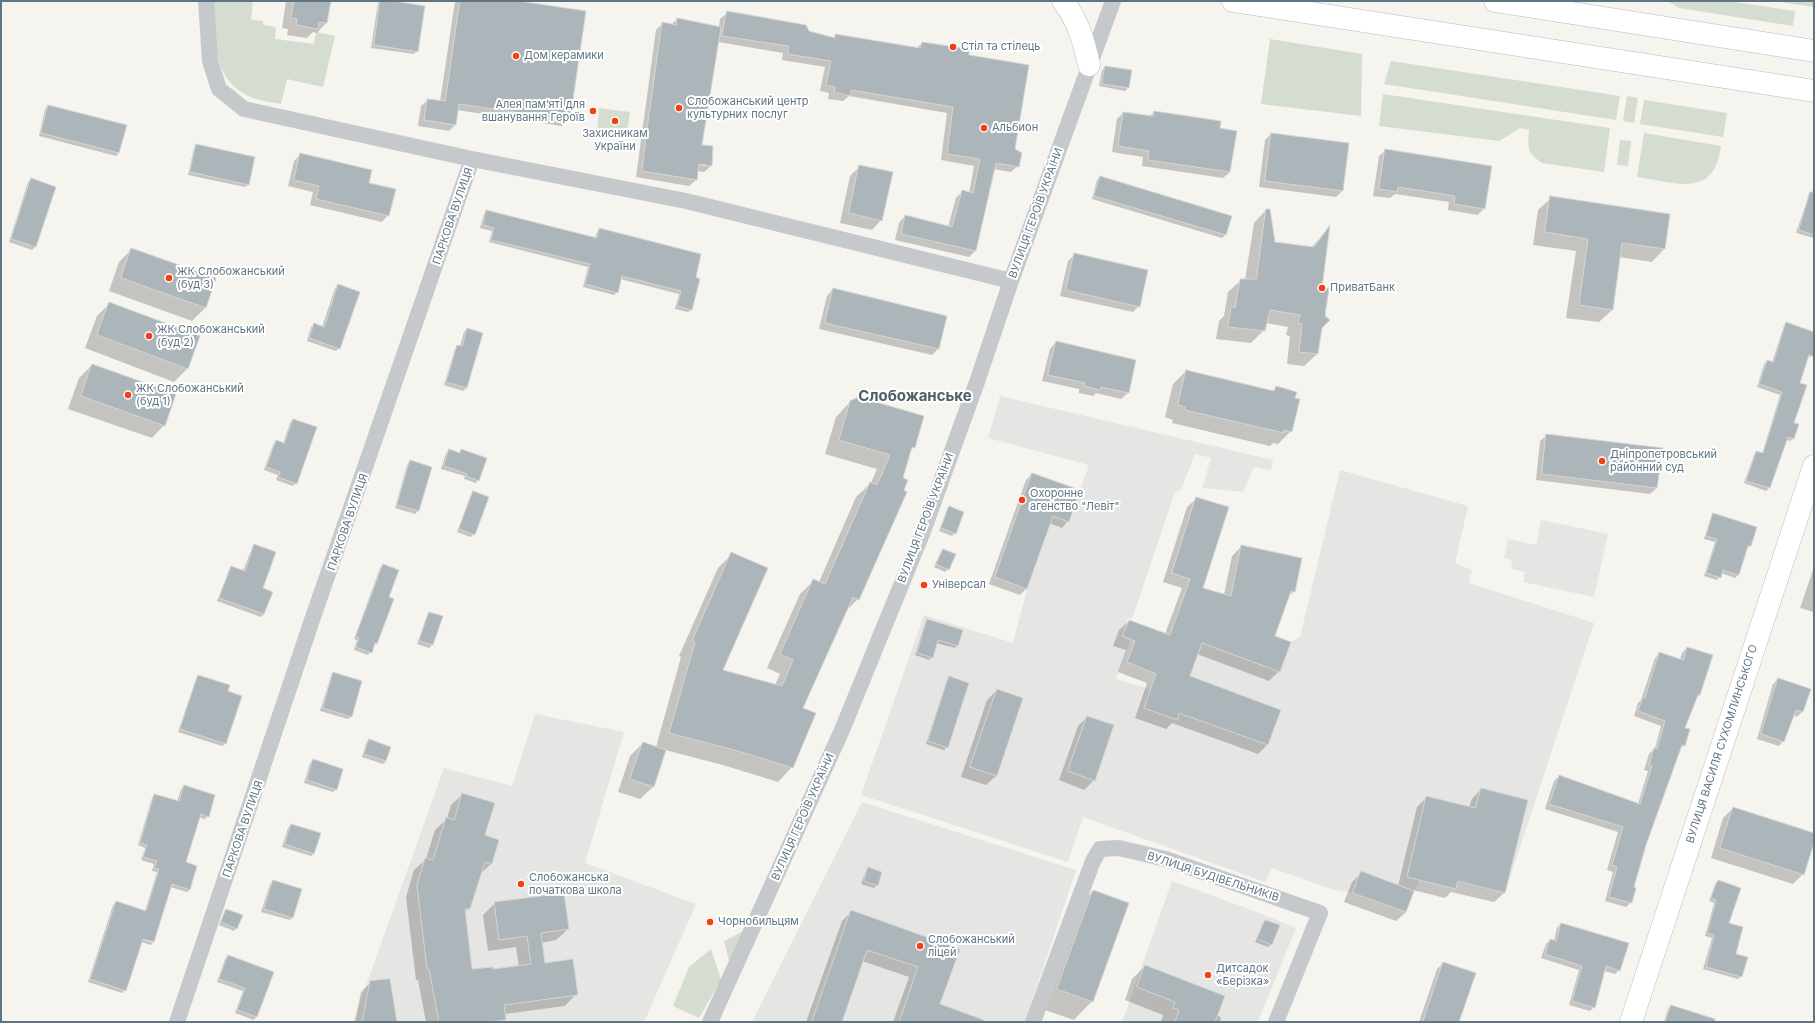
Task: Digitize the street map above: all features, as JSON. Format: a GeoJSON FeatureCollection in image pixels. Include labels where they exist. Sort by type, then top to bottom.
{"type":"FeatureCollection","features":[{"type":"Feature","properties":{"kind":"main road"},"geometry":{"type":"LineString","coordinates":[[1063,1],[1073,14],[1083,38],[1090,65]]}},
{"type":"Feature","properties":{"kind":"main road"},"geometry":{"type":"LineString","coordinates":[[1233,1],[1814,91]]}},
{"type":"Feature","properties":{"kind":"main road"},"geometry":{"type":"LineString","coordinates":[[1495,1],[1814,50]]}},
{"type":"Feature","properties":{"kind":"main road","name":"ВУЛИЦЯ ВАСИЛЯ СУХОМЛИНСЬКОГО"},"geometry":{"type":"LineString","coordinates":[[1631,1022],[1814,466]]}},
{"type":"Feature","properties":{"kind":"street"},"geometry":{"type":"LineString","coordinates":[[206,1],[210,61],[219,89],[244,109],[472,159],[686,201],[1010,281]]}},
{"type":"Feature","properties":{"kind":"street","name":"ВУЛИЦЯ ГЕРОЇВ УКРАЇНИ"},"geometry":{"type":"LineString","coordinates":[[710,1022],[755,926],[848,717],[922,534],[977,382],[1010,281],[1113,1]]}},
{"type":"Feature","properties":{"kind":"street","name":"ПАРКОВА ВУЛИЦЯ"},"geometry":{"type":"LineString","coordinates":[[177,1022],[312,620],[472,159]]}},
{"type":"Feature","properties":{"kind":"street","name":"ВУЛИЦЯ БУДІВЕЛЬНИКІВ"},"geometry":{"type":"LineString","coordinates":[[1033,1022],[1093,861],[1100,849],[1119,848],[1166,859],[1320,913],[1276,1022]]}},
{"type":"Feature","properties":{"kind":"shaded area"},"geometry":{"type":"Polygon","coordinates":[[[211,1],[253,1],[251,20],[263,21],[263,25],[276,27],[275,39],[314,44],[316,32],[335,36],[323,87],[287,79],[281,104],[251,97],[238,90],[222,69],[218,56],[213,29],[211,1]]]}},
{"type":"Feature","properties":{"kind":"shaded area"},"geometry":{"type":"Polygon","coordinates":[[[1667,1],[1728,1],[1795,11],[1793,26],[1679,8],[1667,1]]]}},
{"type":"Feature","properties":{"kind":"shaded area"},"geometry":{"type":"Polygon","coordinates":[[[1773,1],[1814,1],[1814,7],[1773,1]]]}},
{"type":"Feature","properties":{"kind":"shaded area"},"geometry":{"type":"Polygon","coordinates":[[[1270,39],[1362,54],[1361,116],[1261,104],[1270,39]]]}},
{"type":"Feature","properties":{"kind":"shaded area"},"geometry":{"type":"Polygon","coordinates":[[[1391,61],[1620,96],[1616,120],[1384,84],[1391,61]]]}},
{"type":"Feature","properties":{"kind":"shaded area"},"geometry":{"type":"Polygon","coordinates":[[[1383,94],[1610,128],[1604,172],[1542,163],[1533,156],[1529,149],[1529,130],[1520,128],[1499,141],[1379,126],[1383,94]]]}},
{"type":"Feature","properties":{"kind":"shaded area"},"geometry":{"type":"Polygon","coordinates":[[[1627,96],[1638,98],[1634,123],[1623,121],[1627,96]]]}},
{"type":"Feature","properties":{"kind":"shaded area"},"geometry":{"type":"Polygon","coordinates":[[[1644,100],[1727,113],[1723,137],[1640,124],[1644,100]]]}},
{"type":"Feature","properties":{"kind":"shaded area"},"geometry":{"type":"Polygon","coordinates":[[[599,108],[630,112],[627,135],[597,131],[599,108]]]}},
{"type":"Feature","properties":{"kind":"shaded area"},"geometry":{"type":"Polygon","coordinates":[[[1644,133],[1721,146],[1717,163],[1710,174],[1702,181],[1691,184],[1679,184],[1637,177],[1644,133]]]}},
{"type":"Feature","properties":{"kind":"shaded area"},"geometry":{"type":"Polygon","coordinates":[[[1620,140],[1631,141],[1628,166],[1617,165],[1620,140]]]}},
{"type":"Feature","properties":{"kind":"shaded area"},"geometry":{"type":"Polygon","coordinates":[[[1000,396],[1273,460],[1271,470],[1254,467],[1243,492],[1202,488],[1211,458],[1195,454],[1181,490],[1175,492],[1132,619],[1128,618],[1122,636],[1130,641],[1116,679],[1150,689],[1182,602],[1290,642],[1300,637],[1340,470],[1468,506],[1455,563],[1472,570],[1469,583],[1594,623],[1505,893],[1458,882],[1456,889],[1419,880],[1406,912],[1353,893],[1331,889],[1272,868],[1265,882],[1083,817],[1068,862],[861,795],[924,615],[1013,643],[1027,589],[1053,516],[1069,522],[1089,465],[988,438],[1000,396]]]}},
{"type":"Feature","properties":{"kind":"shaded area"},"geometry":{"type":"Polygon","coordinates":[[[1541,520],[1608,534],[1594,597],[1523,582],[1525,572],[1511,569],[1512,560],[1504,558],[1508,539],[1536,545],[1541,520]]]}},
{"type":"Feature","properties":{"kind":"shaded area","name":"Cлобожанська початкова школа"},"geometry":{"type":"Polygon","coordinates":[[[535,714],[624,732],[585,863],[696,904],[644,1022],[353,1022],[444,768],[512,786],[535,714]]]}},
{"type":"Feature","properties":{"kind":"shaded area","name":"Слобожанський ліцей"},"geometry":{"type":"Polygon","coordinates":[[[862,802],[1076,870],[1025,1022],[752,1022],[862,802]]]}},
{"type":"Feature","properties":{"kind":"shaded area","name":"Дитсадок «Берізка»"},"geometry":{"type":"Polygon","coordinates":[[[1172,881],[1296,928],[1258,1022],[1122,1022],[1172,881]]]}},
{"type":"Feature","properties":{"kind":"shaded area"},"geometry":{"type":"Polygon","coordinates":[[[746,930],[730,964],[724,941],[746,930]]]}},
{"type":"Feature","properties":{"kind":"shaded area"},"geometry":{"type":"Polygon","coordinates":[[[711,949],[721,980],[699,1018],[673,1006],[689,967],[711,949]]]}},
{"type":"Feature","properties":{"kind":"building"},"geometry":{"type":"Polygon","coordinates":[[[294,1],[331,1],[327,23],[319,22],[318,29],[296,25],[297,19],[291,18],[294,1]]]}},
{"type":"Feature","properties":{"kind":"building"},"geometry":{"type":"Polygon","coordinates":[[[380,1],[393,1],[425,6],[418,52],[374,45],[380,1]]]}},
{"type":"Feature","properties":{"kind":"building","name":"Дом керамики"},"geometry":{"type":"Polygon","coordinates":[[[460,1],[519,1],[586,11],[570,120],[459,104],[456,125],[424,120],[427,99],[445,101],[460,1]]]}},
{"type":"Feature","properties":{"kind":"building","name":"Альбион"},"geometry":{"type":"Polygon","coordinates":[[[727,11],[806,25],[809,31],[835,38],[835,34],[920,48],[922,42],[969,49],[969,55],[1029,65],[1015,149],[1022,153],[1019,167],[996,163],[976,251],[901,234],[905,215],[952,227],[962,190],[973,193],[980,159],[947,154],[953,107],[851,90],[850,96],[834,92],[835,87],[826,85],[831,61],[788,54],[788,46],[722,36],[727,11]]]}},
{"type":"Feature","properties":{"kind":"building","name":"Слобожанський центр культурних послуг"},"geometry":{"type":"Polygon","coordinates":[[[677,18],[721,27],[702,145],[713,146],[712,166],[699,164],[697,180],[642,171],[662,22],[676,25],[677,18]]]}},
{"type":"Feature","properties":{"kind":"building"},"geometry":{"type":"Polygon","coordinates":[[[1105,66],[1132,70],[1129,88],[1102,84],[1105,66]]]}},
{"type":"Feature","properties":{"kind":"building"},"geometry":{"type":"Polygon","coordinates":[[[48,105],[127,125],[119,153],[41,133],[48,105]]]}},
{"type":"Feature","properties":{"kind":"building"},"geometry":{"type":"Polygon","coordinates":[[[1154,111],[1221,121],[1220,128],[1237,131],[1230,172],[1148,160],[1149,151],[1118,146],[1123,112],[1153,116],[1154,111]]]}},
{"type":"Feature","properties":{"kind":"building"},"geometry":{"type":"Polygon","coordinates":[[[1271,133],[1349,143],[1343,191],[1265,181],[1271,133]]]}},
{"type":"Feature","properties":{"kind":"building"},"geometry":{"type":"Polygon","coordinates":[[[196,144],[255,157],[249,185],[190,172],[196,144]]]}},
{"type":"Feature","properties":{"kind":"building"},"geometry":{"type":"Polygon","coordinates":[[[1385,149],[1492,166],[1485,209],[1454,204],[1455,196],[1398,187],[1397,192],[1379,189],[1385,149]]]}},
{"type":"Feature","properties":{"kind":"building"},"geometry":{"type":"Polygon","coordinates":[[[300,153],[372,170],[369,183],[396,189],[389,216],[316,199],[319,186],[294,180],[300,153]]]}},
{"type":"Feature","properties":{"kind":"building"},"geometry":{"type":"Polygon","coordinates":[[[859,165],[893,172],[882,221],[849,213],[859,165]]]}},
{"type":"Feature","properties":{"kind":"building"},"geometry":{"type":"Polygon","coordinates":[[[1100,176],[1232,216],[1226,235],[1094,196],[1100,176]]]}},
{"type":"Feature","properties":{"kind":"building"},"geometry":{"type":"Polygon","coordinates":[[[31,178],[56,187],[36,247],[11,239],[31,178]]]}},
{"type":"Feature","properties":{"kind":"building"},"geometry":{"type":"Polygon","coordinates":[[[1810,192],[1814,192],[1814,235],[1799,230],[1810,192]]]}},
{"type":"Feature","properties":{"kind":"building"},"geometry":{"type":"Polygon","coordinates":[[[1550,196],[1670,214],[1665,249],[1622,243],[1613,310],[1579,305],[1588,239],[1545,232],[1550,196]]]}},
{"type":"Feature","properties":{"kind":"building"},"geometry":{"type":"Polygon","coordinates":[[[1266,209],[1270,209],[1275,242],[1314,247],[1330,225],[1322,288],[1329,288],[1325,316],[1330,320],[1322,328],[1318,354],[1299,352],[1302,324],[1298,323],[1300,315],[1270,310],[1265,331],[1228,327],[1231,307],[1235,308],[1240,279],[1256,279],[1266,209]]]}},
{"type":"Feature","properties":{"kind":"building"},"geometry":{"type":"Polygon","coordinates":[[[486,210],[597,238],[599,228],[701,254],[696,277],[700,279],[692,310],[677,306],[681,291],[622,276],[618,293],[585,284],[590,264],[491,240],[494,228],[483,225],[486,210]]]}},
{"type":"Feature","properties":{"kind":"building","name":"ЖК Слобожанський (буд 3)"},"geometry":{"type":"Polygon","coordinates":[[[131,248],[216,278],[206,308],[121,278],[131,248]]]}},
{"type":"Feature","properties":{"kind":"building"},"geometry":{"type":"Polygon","coordinates":[[[1074,253],[1148,270],[1140,307],[1066,290],[1074,253]]]}},
{"type":"Feature","properties":{"kind":"building"},"geometry":{"type":"Polygon","coordinates":[[[338,284],[360,292],[340,349],[309,338],[314,323],[324,327],[338,284]]]}},
{"type":"Feature","properties":{"kind":"building"},"geometry":{"type":"Polygon","coordinates":[[[833,288],[947,316],[939,349],[825,323],[833,288]]]}},
{"type":"Feature","properties":{"kind":"building","name":"ЖК Слобожанський (буд 2)"},"geometry":{"type":"Polygon","coordinates":[[[109,302],[200,336],[188,369],[97,335],[109,302]]]}},
{"type":"Feature","properties":{"kind":"building"},"geometry":{"type":"Polygon","coordinates":[[[1786,322],[1814,332],[1814,357],[1809,355],[1800,383],[1807,385],[1794,423],[1799,424],[1794,439],[1788,437],[1770,488],[1746,481],[1756,451],[1763,453],[1782,392],[1759,384],[1767,360],[1773,362],[1786,322]]]}},
{"type":"Feature","properties":{"kind":"building"},"geometry":{"type":"Polygon","coordinates":[[[467,328],[483,333],[467,388],[446,382],[457,345],[462,346],[467,328]]]}},
{"type":"Feature","properties":{"kind":"building"},"geometry":{"type":"Polygon","coordinates":[[[1056,341],[1136,360],[1129,393],[1101,387],[1100,390],[1084,386],[1085,383],[1048,375],[1056,341]]]}},
{"type":"Feature","properties":{"kind":"building","name":"ЖК Слобожанський (буд 1)"},"geometry":{"type":"Polygon","coordinates":[[[92,364],[176,394],[165,426],[81,396],[92,364]]]}},
{"type":"Feature","properties":{"kind":"building"},"geometry":{"type":"Polygon","coordinates":[[[1186,370],[1274,391],[1276,386],[1297,392],[1295,398],[1300,399],[1292,432],[1284,430],[1284,433],[1185,410],[1185,407],[1178,405],[1186,370]]]}},
{"type":"Feature","properties":{"kind":"building"},"geometry":{"type":"Polygon","coordinates":[[[859,397],[924,416],[915,448],[912,447],[903,478],[908,480],[904,490],[907,492],[859,600],[853,597],[803,708],[816,713],[793,768],[738,751],[669,733],[695,642],[692,641],[731,552],[768,568],[723,670],[782,686],[793,660],[780,654],[813,579],[825,584],[870,482],[877,485],[890,455],[839,440],[850,401],[859,397]]]}},
{"type":"Feature","properties":{"kind":"building"},"geometry":{"type":"Polygon","coordinates":[[[293,419],[317,427],[297,484],[278,477],[280,472],[266,467],[276,440],[284,443],[293,419]]]}},
{"type":"Feature","properties":{"kind":"building","name":"Дніпропетровський районний суд"},"geometry":{"type":"Polygon","coordinates":[[[1546,434],[1663,448],[1657,488],[1542,474],[1546,434]]]}},
{"type":"Feature","properties":{"kind":"building"},"geometry":{"type":"Polygon","coordinates":[[[449,449],[460,453],[461,449],[487,458],[479,481],[466,476],[467,474],[444,466],[449,449]]]}},
{"type":"Feature","properties":{"kind":"building"},"geometry":{"type":"Polygon","coordinates":[[[410,460],[432,467],[419,511],[397,505],[410,460]]]}},
{"type":"Feature","properties":{"kind":"building"},"geometry":{"type":"Polygon","coordinates":[[[1032,473],[1080,490],[1069,522],[1053,516],[1027,589],[995,577],[1032,473]]]}},
{"type":"Feature","properties":{"kind":"building"},"geometry":{"type":"Polygon","coordinates":[[[473,491],[489,497],[475,535],[459,529],[473,491]]]}},
{"type":"Feature","properties":{"kind":"building"},"geometry":{"type":"Polygon","coordinates":[[[1196,497],[1229,507],[1203,588],[1231,596],[1241,545],[1302,558],[1295,592],[1291,591],[1275,636],[1291,642],[1280,672],[1202,643],[1190,676],[1281,710],[1268,745],[1179,713],[1177,720],[1144,708],[1156,674],[1127,662],[1135,641],[1122,636],[1129,620],[1170,635],[1190,579],[1172,573],[1196,497]]]}},
{"type":"Feature","properties":{"kind":"building"},"geometry":{"type":"Polygon","coordinates":[[[949,506],[964,512],[956,534],[941,528],[949,506]]]}},
{"type":"Feature","properties":{"kind":"building"},"geometry":{"type":"Polygon","coordinates":[[[1713,513],[1757,527],[1751,546],[1748,546],[1739,575],[1723,570],[1721,578],[1706,573],[1717,539],[1706,536],[1713,513]]]}},
{"type":"Feature","properties":{"kind":"building"},"geometry":{"type":"Polygon","coordinates":[[[254,544],[276,552],[263,588],[273,592],[264,614],[219,598],[231,566],[245,571],[254,544]]]}},
{"type":"Feature","properties":{"kind":"building"},"geometry":{"type":"Polygon","coordinates":[[[943,549],[956,554],[949,570],[936,564],[943,549]]]}},
{"type":"Feature","properties":{"kind":"building"},"geometry":{"type":"Polygon","coordinates":[[[383,564],[399,570],[389,597],[394,599],[377,644],[375,643],[372,653],[356,647],[359,638],[356,636],[383,564]]]}},
{"type":"Feature","properties":{"kind":"building"},"geometry":{"type":"Polygon","coordinates":[[[429,612],[443,616],[433,645],[419,641],[429,612]]]}},
{"type":"Feature","properties":{"kind":"building"},"geometry":{"type":"Polygon","coordinates":[[[927,619],[963,630],[958,646],[938,640],[933,658],[917,653],[927,619]]]}},
{"type":"Feature","properties":{"kind":"building"},"geometry":{"type":"Polygon","coordinates":[[[1687,647],[1713,655],[1700,695],[1698,695],[1685,728],[1690,729],[1685,746],[1682,745],[1646,845],[1634,887],[1636,888],[1632,903],[1609,897],[1617,867],[1612,865],[1623,827],[1549,804],[1559,775],[1640,804],[1652,766],[1649,765],[1654,748],[1657,749],[1665,721],[1638,711],[1643,697],[1645,698],[1659,652],[1683,660],[1687,647]]]}},
{"type":"Feature","properties":{"kind":"building"},"geometry":{"type":"Polygon","coordinates":[[[333,672],[362,681],[352,717],[323,708],[333,672]]]}},
{"type":"Feature","properties":{"kind":"building"},"geometry":{"type":"Polygon","coordinates":[[[198,675],[230,685],[228,691],[242,696],[226,744],[180,729],[198,675]]]}},
{"type":"Feature","properties":{"kind":"building"},"geometry":{"type":"Polygon","coordinates":[[[949,676],[969,683],[948,748],[928,741],[949,676]]]}},
{"type":"Feature","properties":{"kind":"building"},"geometry":{"type":"Polygon","coordinates":[[[1778,678],[1811,689],[1803,712],[1796,710],[1784,742],[1761,734],[1778,678]]]}},
{"type":"Feature","properties":{"kind":"building"},"geometry":{"type":"Polygon","coordinates":[[[997,689],[1023,698],[997,776],[970,767],[997,689]]]}},
{"type":"Feature","properties":{"kind":"building"},"geometry":{"type":"Polygon","coordinates":[[[1087,716],[1114,725],[1095,781],[1068,771],[1087,716]]]}},
{"type":"Feature","properties":{"kind":"building"},"geometry":{"type":"Polygon","coordinates":[[[369,739],[391,747],[386,761],[364,754],[369,739]]]}},
{"type":"Feature","properties":{"kind":"building"},"geometry":{"type":"Polygon","coordinates":[[[643,742],[666,750],[654,787],[630,779],[643,742]]]}},
{"type":"Feature","properties":{"kind":"building"},"geometry":{"type":"Polygon","coordinates":[[[313,759],[343,769],[337,790],[307,780],[313,759]]]}},
{"type":"Feature","properties":{"kind":"building"},"geometry":{"type":"Polygon","coordinates":[[[184,785],[215,795],[209,817],[201,814],[186,862],[197,866],[190,890],[172,884],[154,942],[143,939],[126,991],[90,979],[116,901],[146,911],[159,869],[154,868],[157,861],[143,857],[147,845],[140,843],[154,794],[179,801],[184,785]]]}},
{"type":"Feature","properties":{"kind":"building"},"geometry":{"type":"Polygon","coordinates":[[[1481,788],[1528,800],[1505,893],[1458,881],[1456,889],[1407,877],[1426,796],[1475,808],[1481,788]]]}},
{"type":"Feature","properties":{"kind":"building"},"geometry":{"type":"Polygon","coordinates":[[[462,793],[495,803],[485,835],[499,840],[492,864],[485,862],[470,909],[465,909],[472,969],[493,967],[493,969],[531,964],[527,936],[499,940],[494,902],[564,893],[569,929],[541,933],[545,963],[573,959],[578,995],[504,1005],[506,1020],[489,1022],[439,1022],[429,969],[427,969],[417,885],[425,858],[433,860],[446,817],[454,820],[462,793]]]}},
{"type":"Feature","properties":{"kind":"building"},"geometry":{"type":"Polygon","coordinates":[[[1733,807],[1814,833],[1814,843],[1804,875],[1720,848],[1733,807]]]}},
{"type":"Feature","properties":{"kind":"building"},"geometry":{"type":"Polygon","coordinates":[[[291,824],[321,833],[314,854],[285,844],[291,824]]]}},
{"type":"Feature","properties":{"kind":"building"},"geometry":{"type":"Polygon","coordinates":[[[868,867],[882,872],[878,886],[864,881],[868,867]]]}},
{"type":"Feature","properties":{"kind":"building"},"geometry":{"type":"Polygon","coordinates":[[[1361,871],[1414,891],[1406,912],[1353,893],[1361,871]]]}},
{"type":"Feature","properties":{"kind":"building"},"geometry":{"type":"Polygon","coordinates":[[[273,880],[302,889],[293,918],[264,909],[273,880]]]}},
{"type":"Feature","properties":{"kind":"building"},"geometry":{"type":"Polygon","coordinates":[[[1718,880],[1741,888],[1729,923],[1743,927],[1736,954],[1748,957],[1742,977],[1706,967],[1714,935],[1707,933],[1716,900],[1711,898],[1718,880]]]}},
{"type":"Feature","properties":{"kind":"building"},"geometry":{"type":"Polygon","coordinates":[[[1093,890],[1129,903],[1093,1002],[1057,989],[1093,890]]]}},
{"type":"Feature","properties":{"kind":"building"},"geometry":{"type":"Polygon","coordinates":[[[226,909],[243,915],[237,929],[221,922],[226,909]]]}},
{"type":"Feature","properties":{"kind":"building"},"geometry":{"type":"Polygon","coordinates":[[[851,910],[960,949],[940,1004],[984,1020],[983,1022],[899,1022],[918,967],[867,950],[842,1022],[812,1022],[851,910]]]}},
{"type":"Feature","properties":{"kind":"building"},"geometry":{"type":"Polygon","coordinates":[[[1265,920],[1280,925],[1272,945],[1257,939],[1265,920]]]}},
{"type":"Feature","properties":{"kind":"building"},"geometry":{"type":"Polygon","coordinates":[[[1561,923],[1629,943],[1620,971],[1606,966],[1595,1008],[1572,1001],[1582,966],[1545,954],[1550,939],[1556,941],[1561,923]]]}},
{"type":"Feature","properties":{"kind":"building"},"geometry":{"type":"Polygon","coordinates":[[[228,955],[274,972],[257,1017],[237,1010],[245,988],[219,979],[228,955]]]}},
{"type":"Feature","properties":{"kind":"building"},"geometry":{"type":"Polygon","coordinates":[[[1443,962],[1476,973],[1459,1022],[1423,1022],[1443,962]]]}},
{"type":"Feature","properties":{"kind":"building"},"geometry":{"type":"Polygon","coordinates":[[[1145,965],[1225,996],[1215,1022],[1175,1022],[1179,1010],[1173,1008],[1175,1002],[1137,987],[1145,965]]]}},
{"type":"Feature","properties":{"kind":"building"},"geometry":{"type":"Polygon","coordinates":[[[390,979],[397,1022],[362,1022],[370,981],[390,979]]]}},
{"type":"Feature","properties":{"kind":"building"},"geometry":{"type":"Polygon","coordinates":[[[1671,1005],[1715,1019],[1715,1022],[1665,1022],[1671,1005]]]}},
{"type":"Feature","properties":{"kind":"place","name":"Стіл та стілець"},"geometry":{"type":"Point","coordinates":[953,47]}},
{"type":"Feature","properties":{"kind":"place","name":"Дом керамики"},"geometry":{"type":"Point","coordinates":[516,56]}},
{"type":"Feature","properties":{"kind":"place","name":"Слобожанський центр культурних послуг"},"geometry":{"type":"Point","coordinates":[679,108]}},
{"type":"Feature","properties":{"kind":"place","name":"Алея пам’яті для вшанування Героїв"},"geometry":{"type":"Point","coordinates":[593,111]}},
{"type":"Feature","properties":{"kind":"place","name":"Захисникам України"},"geometry":{"type":"Point","coordinates":[615,121]}},
{"type":"Feature","properties":{"kind":"place","name":"Альбион"},"geometry":{"type":"Point","coordinates":[984,128]}},
{"type":"Feature","properties":{"kind":"place","name":"ЖК Слобожанський (буд 3)"},"geometry":{"type":"Point","coordinates":[169,278]}},
{"type":"Feature","properties":{"kind":"place","name":"ПриватБанк"},"geometry":{"type":"Point","coordinates":[1322,288]}},
{"type":"Feature","properties":{"kind":"place","name":"ЖК Слобожанський (буд 2)"},"geometry":{"type":"Point","coordinates":[149,336]}},
{"type":"Feature","properties":{"kind":"place","name":"ЖК Слобожанський (буд 1)"},"geometry":{"type":"Point","coordinates":[128,395]}},
{"type":"Feature","properties":{"kind":"place","name":"Дніпропетровський районний суд"},"geometry":{"type":"Point","coordinates":[1602,461]}},
{"type":"Feature","properties":{"kind":"place","name":"Охоронне агенство \"Левіт\""},"geometry":{"type":"Point","coordinates":[1022,500]}},
{"type":"Feature","properties":{"kind":"place","name":"Універсал"},"geometry":{"type":"Point","coordinates":[924,585]}},
{"type":"Feature","properties":{"kind":"place","name":"Cлобожанська початкова школа"},"geometry":{"type":"Point","coordinates":[521,884]}},
{"type":"Feature","properties":{"kind":"place","name":"Чорнобильцям"},"geometry":{"type":"Point","coordinates":[710,922]}},
{"type":"Feature","properties":{"kind":"place","name":"Слобожанський ліцей"},"geometry":{"type":"Point","coordinates":[920,946]}},
{"type":"Feature","properties":{"kind":"place","name":"Дитсадок «Берізка»"},"geometry":{"type":"Point","coordinates":[1208,975]}},
{"type":"Feature","properties":{"kind":"district","name":"Слобожанське"},"geometry":{"type":"Point","coordinates":[915,396]}}]}
